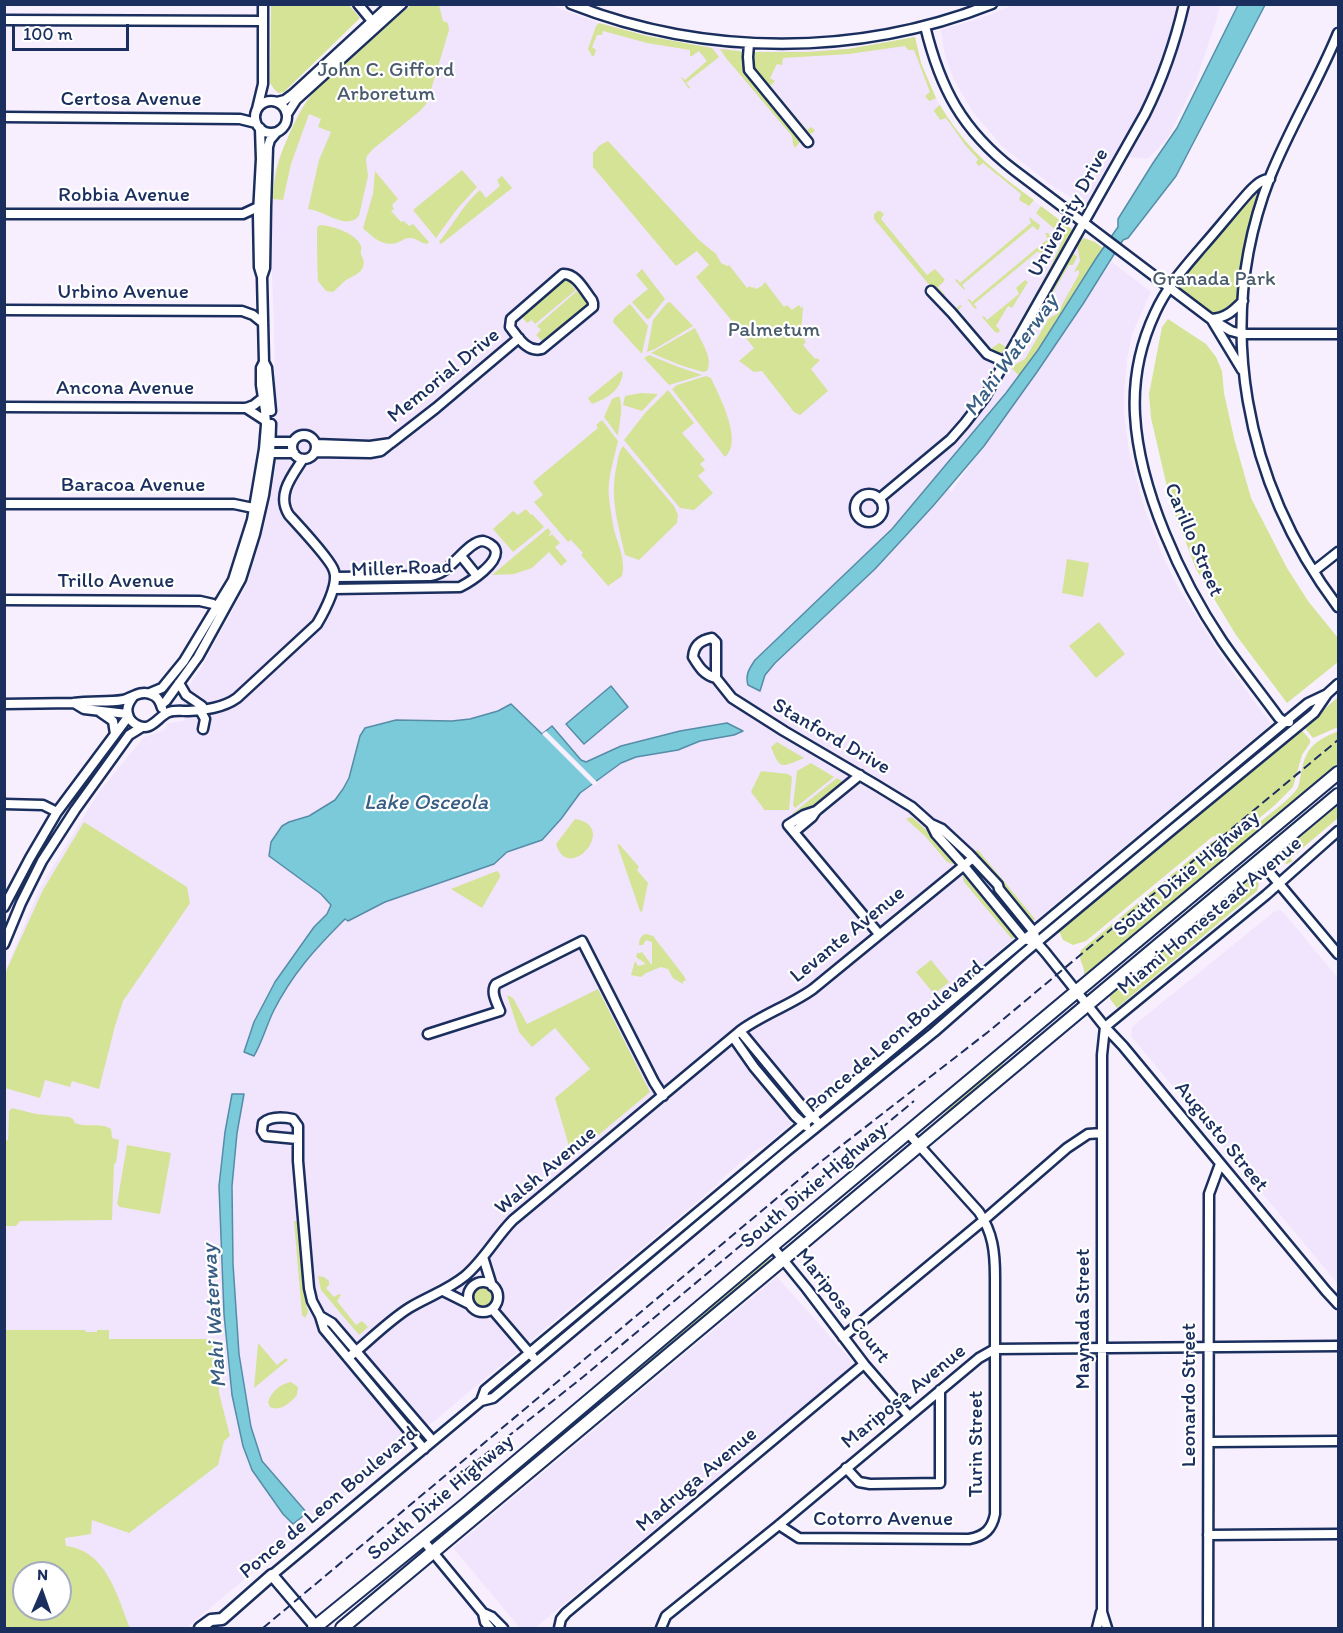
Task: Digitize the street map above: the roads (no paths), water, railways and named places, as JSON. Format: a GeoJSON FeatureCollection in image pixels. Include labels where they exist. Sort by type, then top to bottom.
{"type":"FeatureCollection","features":[{"type":"Feature","properties":{"kind":"highway","name":"South Dixie Highway"},"geometry":{"type":"LineString","coordinates":[[316,1628],[1338,773]]}},
{"type":"Feature","properties":{"kind":"highway","name":"South Dixie Highway"},"geometry":{"type":"LineString","coordinates":[[342,1629],[1338,795]]}},
{"type":"Feature","properties":{"kind":"highway"},"geometry":{"type":"LineString","coordinates":[[1230,864],[1241,860],[1260,861],[1261,847],[1271,829]]}},
{"type":"Feature","properties":{"kind":"main road","name":"Ponce de Leon Boulevard"},"geometry":{"type":"LineString","coordinates":[[200,1629],[211,1620],[220,1624],[272,1575]]}},
{"type":"Feature","properties":{"kind":"main road"},"geometry":{"type":"LineString","coordinates":[[272,1575],[316,1628]]}},
{"type":"Feature","properties":{"kind":"street"},"geometry":{"type":"LineString","coordinates":[[160,717],[162,705],[198,657],[241,579],[258,509],[267,453],[269,392],[267,368],[264,362],[258,221],[261,159],[255,116],[263,84],[263,4]]}},
{"type":"Feature","properties":{"kind":"street"},"geometry":{"type":"LineString","coordinates":[[358,4],[372,21]]}},
{"type":"Feature","properties":{"kind":"street"},"geometry":{"type":"LineString","coordinates":[[257,109],[265,102],[285,100],[293,94],[391,4]]}},
{"type":"Feature","properties":{"kind":"street"},"geometry":{"type":"LineString","coordinates":[[571,4],[613,19],[658,31],[710,40],[782,44],[830,42],[881,35],[951,19],[992,4]]}},
{"type":"Feature","properties":{"kind":"street","name":"University Drive"},"geometry":{"type":"LineString","coordinates":[[879,499],[958,431],[985,397],[1156,93],[1171,56],[1184,4]]}},
{"type":"Feature","properties":{"kind":"street"},"geometry":{"type":"LineString","coordinates":[[287,114],[296,100],[402,5]]}},
{"type":"Feature","properties":{"kind":"street"},"geometry":{"type":"LineString","coordinates":[[4,20],[263,21]]}},
{"type":"Feature","properties":{"kind":"street"},"geometry":{"type":"LineString","coordinates":[[925,26],[941,80],[953,103],[986,147],[1211,319],[1231,331],[1242,333],[1338,334]]}},
{"type":"Feature","properties":{"kind":"street"},"geometry":{"type":"LineString","coordinates":[[1338,38],[1280,154],[1270,179],[1252,238],[1246,269],[1242,333],[1244,376],[1250,416],[1266,472],[1290,529],[1338,607]]}},
{"type":"Feature","properties":{"kind":"street"},"geometry":{"type":"LineString","coordinates":[[749,43],[749,70],[808,142]]}},
{"type":"Feature","properties":{"kind":"street"},"geometry":{"type":"LineString","coordinates":[[258,126],[269,133],[276,133],[286,124],[287,114],[284,106],[274,101],[263,84]]}},
{"type":"Feature","properties":{"kind":"street","name":"Certosa Avenue"},"geometry":{"type":"LineString","coordinates":[[4,117],[240,119],[258,126]]}},
{"type":"Feature","properties":{"kind":"street"},"geometry":{"type":"LineString","coordinates":[[262,277],[265,268],[269,146],[276,133]]}},
{"type":"Feature","properties":{"kind":"street","name":"Carillo Street"},"geometry":{"type":"LineString","coordinates":[[1270,179],[1264,179],[1249,192],[1169,287],[1150,325],[1140,354],[1135,415],[1137,436],[1153,500],[1181,568],[1202,608],[1241,667],[1279,718],[1285,722]]}},
{"type":"Feature","properties":{"kind":"street"},"geometry":{"type":"LineString","coordinates":[[259,196],[262,209],[266,214]]}},
{"type":"Feature","properties":{"kind":"street","name":"Robbia Avenue"},"geometry":{"type":"LineString","coordinates":[[4,214],[243,214],[258,207]]}},
{"type":"Feature","properties":{"kind":"street","name":"Robbia Avenue"},"geometry":{"type":"LineString","coordinates":[[243,214],[258,221]]}},
{"type":"Feature","properties":{"kind":"street","name":"Memorial Drive"},"geometry":{"type":"LineString","coordinates":[[563,274],[572,275],[592,300],[592,307],[538,351],[531,349],[519,338],[510,327],[511,319],[563,274]]}},
{"type":"Feature","properties":{"kind":"street"},"geometry":{"type":"LineString","coordinates":[[931,291],[987,354],[1005,362]]}},
{"type":"Feature","properties":{"kind":"street"},"geometry":{"type":"LineString","coordinates":[[242,311],[251,307],[262,297]]}},
{"type":"Feature","properties":{"kind":"street"},"geometry":{"type":"LineString","coordinates":[[1211,319],[1224,317],[1243,301]]}},
{"type":"Feature","properties":{"kind":"street","name":"Urbino Avenue"},"geometry":{"type":"LineString","coordinates":[[4,310],[242,311],[253,315],[263,323]]}},
{"type":"Feature","properties":{"kind":"street"},"geometry":{"type":"LineString","coordinates":[[1211,319],[1238,361],[1244,376]]}},
{"type":"Feature","properties":{"kind":"street","name":"Memorial Drive"},"geometry":{"type":"LineString","coordinates":[[316,448],[370,453],[381,451],[519,338]]}},
{"type":"Feature","properties":{"kind":"street"},"geometry":{"type":"LineString","coordinates":[[264,362],[261,368],[268,442]]}},
{"type":"Feature","properties":{"kind":"street"},"geometry":{"type":"LineString","coordinates":[[246,408],[263,398]]}},
{"type":"Feature","properties":{"kind":"street","name":"Ancona Avenue"},"geometry":{"type":"LineString","coordinates":[[4,407],[246,408]]}},
{"type":"Feature","properties":{"kind":"street"},"geometry":{"type":"LineString","coordinates":[[246,408],[266,421]]}},
{"type":"Feature","properties":{"kind":"street"},"geometry":{"type":"LineString","coordinates":[[267,453],[297,456],[311,457],[316,448],[312,438],[306,435],[298,437],[293,442],[292,450],[297,456]]}},
{"type":"Feature","properties":{"kind":"street"},"geometry":{"type":"LineString","coordinates":[[268,442],[293,442]]}},
{"type":"Feature","properties":{"kind":"street"},"geometry":{"type":"LineString","coordinates":[[4,944],[42,861],[83,798],[129,735],[142,727],[155,723],[160,717],[171,712],[226,705],[237,698],[312,631],[321,618],[333,589],[335,577],[332,566],[286,509],[284,496],[297,456]]}},
{"type":"Feature","properties":{"kind":"street","name":"Baracoa Avenue"},"geometry":{"type":"LineString","coordinates":[[4,504],[234,504],[258,509]]}},
{"type":"Feature","properties":{"kind":"street"},"geometry":{"type":"LineString","coordinates":[[4,704],[74,704],[84,701],[118,701],[142,693],[150,693],[164,686],[184,661],[233,580],[258,509]]}},
{"type":"Feature","properties":{"kind":"street","name":"Miller Road"},"geometry":{"type":"LineString","coordinates":[[333,589],[460,587],[477,576],[493,562],[496,556],[490,544],[483,541],[476,543],[444,571],[430,576],[335,577]]}},
{"type":"Feature","properties":{"kind":"street"},"geometry":{"type":"LineString","coordinates":[[1314,571],[1338,552]]}},
{"type":"Feature","properties":{"kind":"street"},"geometry":{"type":"LineString","coordinates":[[460,556],[477,576]]}},
{"type":"Feature","properties":{"kind":"street","name":"Trillo Avenue"},"geometry":{"type":"LineString","coordinates":[[4,600],[200,601],[217,607]]}},
{"type":"Feature","properties":{"kind":"street"},"geometry":{"type":"LineString","coordinates":[[217,607],[220,616]]}},
{"type":"Feature","properties":{"kind":"street","name":"Stanford Drive"},"geometry":{"type":"LineString","coordinates":[[716,678],[708,676],[693,657],[697,645],[705,639],[712,638],[716,642],[716,678],[740,705],[860,775],[912,807],[931,824],[942,829],[998,885],[1034,932],[1036,943]]}},
{"type":"Feature","properties":{"kind":"street"},"geometry":{"type":"LineString","coordinates":[[179,683],[186,695],[204,708],[203,729]]}},
{"type":"Feature","properties":{"kind":"street","name":"Ponce de Leon Boulevard"},"geometry":{"type":"LineString","coordinates":[[481,1401],[485,1390],[1024,939],[1308,703],[1326,694],[1338,684]]}},
{"type":"Feature","properties":{"kind":"street"},"geometry":{"type":"LineString","coordinates":[[150,693],[162,705]]}},
{"type":"Feature","properties":{"kind":"street","name":"Ponce de Leon Boulevard"},"geometry":{"type":"LineString","coordinates":[[272,1575],[481,1401],[493,1398],[537,1362],[934,1032],[1036,943],[1314,713],[1326,694]]}},
{"type":"Feature","properties":{"kind":"street"},"geometry":{"type":"LineString","coordinates":[[132,697],[127,706],[128,715],[135,724],[142,727]]}},
{"type":"Feature","properties":{"kind":"street"},"geometry":{"type":"LineString","coordinates":[[74,704],[84,709],[128,715]]}},
{"type":"Feature","properties":{"kind":"street"},"geometry":{"type":"LineString","coordinates":[[162,705],[204,708]]}},
{"type":"Feature","properties":{"kind":"street"},"geometry":{"type":"LineString","coordinates":[[98,710],[113,721],[115,734]]}},
{"type":"Feature","properties":{"kind":"street"},"geometry":{"type":"LineString","coordinates":[[21,903],[5,903],[36,845],[57,812],[128,715]]}},
{"type":"Feature","properties":{"kind":"street"},"geometry":{"type":"LineString","coordinates":[[1285,722],[1307,719]]}},
{"type":"Feature","properties":{"kind":"street"},"geometry":{"type":"LineString","coordinates":[[860,775],[816,811],[804,815],[791,829],[879,934]]}},
{"type":"Feature","properties":{"kind":"street"},"geometry":{"type":"LineString","coordinates":[[4,804],[43,805],[57,812]]}},
{"type":"Feature","properties":{"kind":"street"},"geometry":{"type":"LineString","coordinates":[[1167,820],[1173,829]]}},
{"type":"Feature","properties":{"kind":"street","name":"Stanford Drive"},"geometry":{"type":"LineString","coordinates":[[931,824],[936,834],[1024,939]]}},
{"type":"Feature","properties":{"kind":"street","name":"Miami Homestead Avenue"},"geometry":{"type":"LineString","coordinates":[[1105,1027],[1280,883],[1338,831]]}},
{"type":"Feature","properties":{"kind":"street"},"geometry":{"type":"LineString","coordinates":[[1125,855],[1132,863]]}},
{"type":"Feature","properties":{"kind":"street","name":"Levante Avenue"},"geometry":{"type":"LineString","coordinates":[[737,1034],[760,1018],[807,993],[973,858]]}},
{"type":"Feature","properties":{"kind":"street"},"geometry":{"type":"LineString","coordinates":[[1260,861],[1338,954]]}},
{"type":"Feature","properties":{"kind":"street"},"geometry":{"type":"LineString","coordinates":[[1024,939],[1036,943],[1077,991]]}},
{"type":"Feature","properties":{"kind":"street"},"geometry":{"type":"LineString","coordinates":[[428,1034],[500,1011],[493,992],[496,984],[582,940],[648,1072],[663,1096]]}},
{"type":"Feature","properties":{"kind":"street","name":"Augusto Street"},"geometry":{"type":"LineString","coordinates":[[1077,991],[1338,1304]]}},
{"type":"Feature","properties":{"kind":"street","name":"Maynada Street"},"geometry":{"type":"LineString","coordinates":[[1101,1629],[1102,1055],[1105,1027]]}},
{"type":"Feature","properties":{"kind":"street"},"geometry":{"type":"LineString","coordinates":[[737,1034],[812,1117],[822,1123]]}},
{"type":"Feature","properties":{"kind":"street"},"geometry":{"type":"LineString","coordinates":[[737,1034],[754,1067],[803,1125],[815,1130]]}},
{"type":"Feature","properties":{"kind":"street","name":"Walsh Avenue"},"geometry":{"type":"LineString","coordinates":[[348,1358],[407,1309],[443,1291],[465,1276],[513,1220],[737,1034]]}},
{"type":"Feature","properties":{"kind":"street"},"geometry":{"type":"LineString","coordinates":[[785,1104],[794,1096]]}},
{"type":"Feature","properties":{"kind":"street","name":"Turin Street"},"geometry":{"type":"LineString","coordinates":[[908,1133],[984,1220],[991,1234],[995,1255],[995,1514],[988,1531]]}},
{"type":"Feature","properties":{"kind":"street"},"geometry":{"type":"LineString","coordinates":[[843,1337],[1072,1144],[1088,1134],[1102,1133]]}},
{"type":"Feature","properties":{"kind":"street"},"geometry":{"type":"LineString","coordinates":[[297,1139],[312,1301],[324,1329],[424,1449]]}},
{"type":"Feature","properties":{"kind":"street","name":"Leonardo Street"},"geometry":{"type":"LineString","coordinates":[[1208,1629],[1209,1194],[1220,1164]]}},
{"type":"Feature","properties":{"kind":"street","name":"Mariposa Court"},"geometry":{"type":"LineString","coordinates":[[772,1246],[864,1364],[909,1416]]}},
{"type":"Feature","properties":{"kind":"street"},"geometry":{"type":"LineString","coordinates":[[443,1291],[469,1304],[476,1311],[492,1309],[498,1301],[498,1296],[492,1286],[483,1257]]}},
{"type":"Feature","properties":{"kind":"street"},"geometry":{"type":"LineString","coordinates":[[469,1304],[468,1294],[473,1286],[483,1282],[492,1286]]}},
{"type":"Feature","properties":{"kind":"street"},"geometry":{"type":"LineString","coordinates":[[492,1309],[537,1362]]}},
{"type":"Feature","properties":{"kind":"street"},"geometry":{"type":"LineString","coordinates":[[320,1316],[332,1323],[433,1442]]}},
{"type":"Feature","properties":{"kind":"street","name":"Mariposa Avenue"},"geometry":{"type":"LineString","coordinates":[[661,1629],[666,1616],[979,1358],[995,1349],[1338,1346]]}},
{"type":"Feature","properties":{"kind":"street","name":"Madruga Avenue"},"geometry":{"type":"LineString","coordinates":[[559,1629],[561,1620],[568,1611],[864,1364]]}},
{"type":"Feature","properties":{"kind":"street"},"geometry":{"type":"LineString","coordinates":[[846,1468],[860,1482],[870,1484],[940,1483],[940,1390]]}},
{"type":"Feature","properties":{"kind":"street"},"geometry":{"type":"LineString","coordinates":[[1209,1442],[1338,1442]]}},
{"type":"Feature","properties":{"kind":"street","name":"Cotorro Avenue"},"geometry":{"type":"LineString","coordinates":[[779,1525],[799,1538],[969,1539],[981,1536],[988,1531]]}},
{"type":"Feature","properties":{"kind":"street"},"geometry":{"type":"LineString","coordinates":[[1208,1535],[1338,1534]]}},
{"type":"Feature","properties":{"kind":"street"},"geometry":{"type":"LineString","coordinates":[[422,1539],[483,1613],[492,1617],[503,1629]]}},
{"type":"Feature","properties":{"kind":"street"},"geometry":{"type":"LineString","coordinates":[[483,1613],[490,1629]]}},
{"type":"Feature","properties":{"kind":"water","name":"Mahi Waterway"},"geometry":{"type":"Polygon","coordinates":[[[1238,5],[1265,5],[1176,176],[1128,238],[1123,240],[1083,304],[984,446],[875,569],[775,663],[765,675],[760,691],[748,685],[748,672],[755,660],[892,529],[1006,393],[1038,350],[1118,227],[1118,219],[1177,128],[1238,5]]]}},
{"type":"Feature","properties":{"kind":"water"},"geometry":{"type":"Polygon","coordinates":[[[611,686],[628,707],[584,744],[566,724],[611,686]]]}},
{"type":"Feature","properties":{"kind":"water","name":"Lake Osceola"},"geometry":{"type":"Polygon","coordinates":[[[511,704],[542,734],[552,726],[581,760],[586,762],[621,746],[680,731],[727,723],[743,731],[734,735],[700,741],[678,750],[636,757],[621,763],[580,793],[542,840],[507,852],[494,864],[385,902],[348,921],[345,919],[314,952],[288,986],[273,1012],[254,1056],[244,1052],[254,1022],[275,982],[314,927],[327,914],[331,905],[321,894],[269,856],[271,842],[282,826],[309,816],[335,800],[349,778],[360,736],[365,728],[396,720],[470,719],[498,711],[511,704]]]}},
{"type":"Feature","properties":{"kind":"water","name":"Mahi Waterway"},"geometry":{"type":"Polygon","coordinates":[[[232,1094],[244,1094],[237,1133],[232,1186],[233,1264],[239,1354],[251,1427],[262,1461],[307,1513],[293,1524],[283,1514],[252,1470],[243,1446],[232,1395],[224,1314],[219,1186],[232,1094]]]}},
{"type":"Feature","properties":{"kind":"railway"},"geometry":{"type":"LineString","coordinates":[[263,1628],[819,1163],[988,1032],[1338,740]]}},
{"type":"Feature","properties":{"kind":"railway"},"geometry":{"type":"LineString","coordinates":[[453,1480],[583,1377],[914,1101]]}},
{"type":"Feature","properties":{"kind":"park label","name":"John C. Gifford Arboretum"},"geometry":{"type":"Point","coordinates":[386,83]}},
{"type":"Feature","properties":{"kind":"park label","name":"Granada Park"},"geometry":{"type":"Point","coordinates":[1214,280]}},
{"type":"Feature","properties":{"kind":"park label","name":"Palmetum"},"geometry":{"type":"Point","coordinates":[774,331]}}]}
